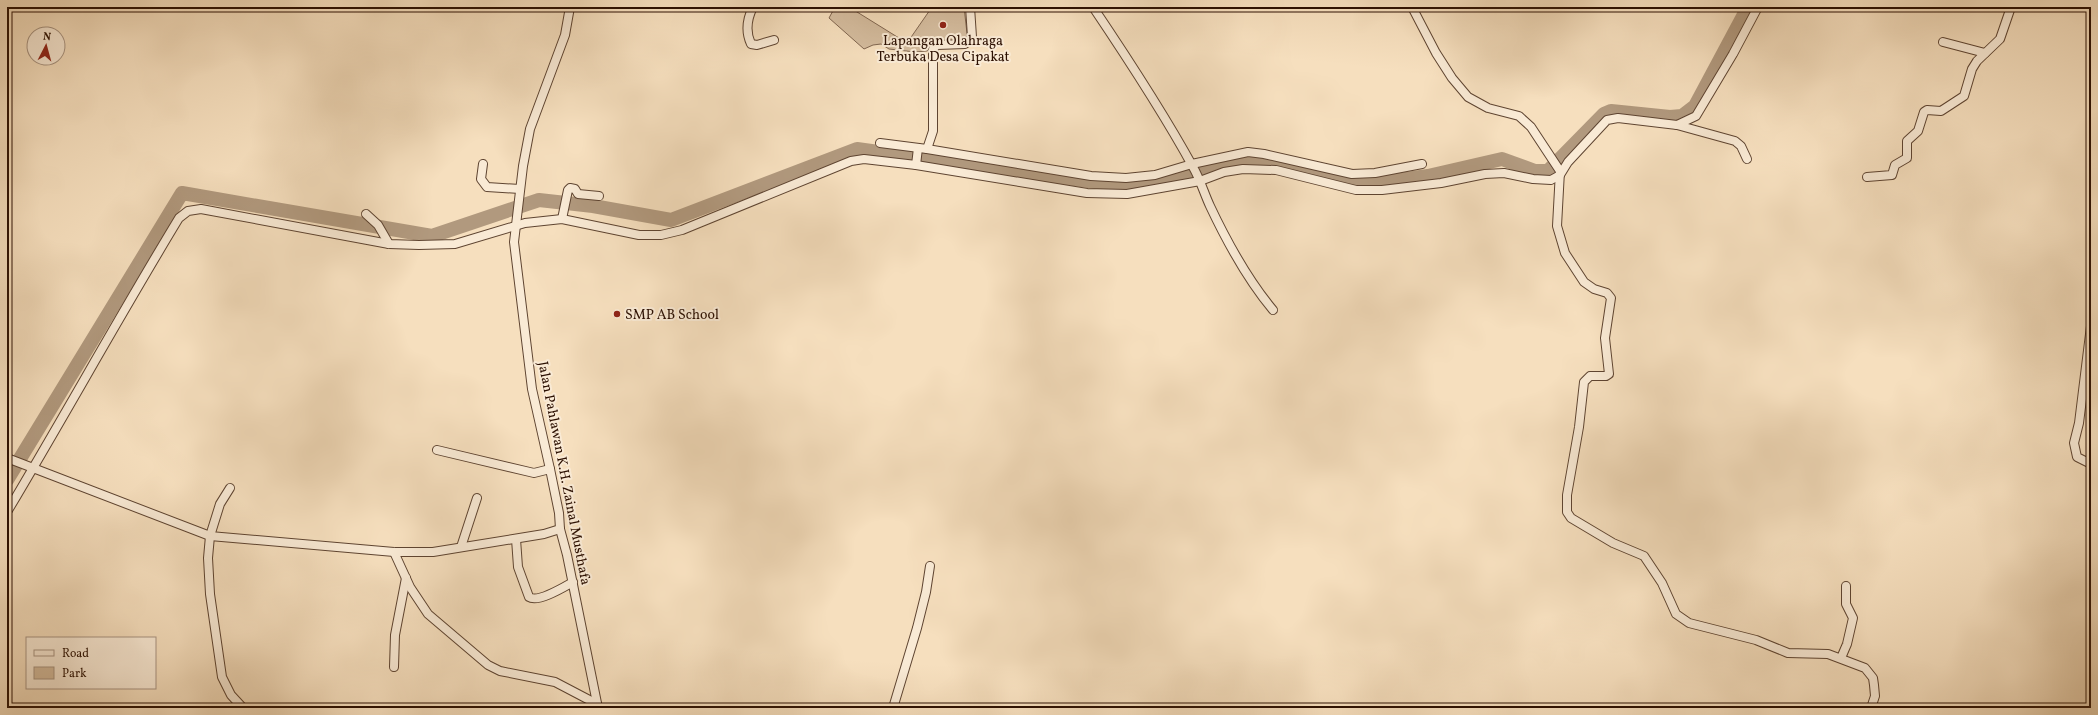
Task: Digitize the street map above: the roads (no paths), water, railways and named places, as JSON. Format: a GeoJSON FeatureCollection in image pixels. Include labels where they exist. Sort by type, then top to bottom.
{"type":"FeatureCollection","features":[{"type":"Feature","properties":{"kind":"street","name":"Jalan Pahlawan K.H. Zainal Musthafa"},"geometry":{"type":"LineString","coordinates":[[570,7],[565,35],[530,129],[516,222],[516,261],[522,299],[532,389],[559,512],[560,529],[573,582],[597,706]]}},
{"type":"Feature","properties":{"kind":"street"},"geometry":{"type":"LineString","coordinates":[[753,7],[748,16],[747,28],[751,44],[774,40]]}},
{"type":"Feature","properties":{"kind":"street"},"geometry":{"type":"LineString","coordinates":[[927,149],[934,130],[933,49],[937,45],[965,44],[972,37],[970,7]]}},
{"type":"Feature","properties":{"kind":"street"},"geometry":{"type":"LineString","coordinates":[[1093,7],[1143,82],[1193,165],[1209,205],[1238,259],[1259,293],[1273,310]]}},
{"type":"Feature","properties":{"kind":"street"},"geometry":{"type":"LineString","coordinates":[[1412,7],[1440,60],[1452,78],[1468,97],[1488,108],[1519,116],[1532,127],[1560,172],[1557,226],[1565,254],[1584,282],[1594,289],[1607,293],[1611,298],[1605,338],[1609,374],[1606,376],[1590,376],[1584,382],[1579,427],[1567,495],[1567,512],[1571,518],[1613,543],[1644,556],[1662,583],[1676,614],[1689,623],[1756,640],[1788,653],[1828,654],[1865,668],[1873,678],[1874,707]]}},
{"type":"Feature","properties":{"kind":"street"},"geometry":{"type":"LineString","coordinates":[[1677,124],[1689,120],[1701,109],[1758,7]]}},
{"type":"Feature","properties":{"kind":"street"},"geometry":{"type":"LineString","coordinates":[[1867,177],[1892,175],[1894,165],[1907,158],[1907,141],[1918,131],[1924,112],[1927,110],[1941,111],[1962,98],[1966,93],[1972,69],[1985,53],[2000,39],[2011,7]]}},
{"type":"Feature","properties":{"kind":"street"},"geometry":{"type":"LineString","coordinates":[[1943,42],[1985,53]]}},
{"type":"Feature","properties":{"kind":"street"},"geometry":{"type":"LineString","coordinates":[[7,512],[31,467],[179,218],[188,211],[201,209],[419,245],[455,244],[516,222],[525,223],[562,219],[639,235],[661,235],[682,230],[852,161],[864,159],[916,163],[1087,193],[1127,194],[1199,179],[1224,172],[1256,168],[1276,170],[1337,187],[1356,190],[1382,190],[1441,183],[1485,174],[1504,173],[1545,181],[1551,180],[1560,172],[1607,120],[1618,118],[1677,124],[1735,141],[1741,146],[1747,159]]}},
{"type":"Feature","properties":{"kind":"street"},"geometry":{"type":"LineString","coordinates":[[880,143],[927,149],[1091,176],[1126,178],[1155,175],[1248,152],[1264,154],[1352,174],[1375,173],[1422,164]]}},
{"type":"Feature","properties":{"kind":"street"},"geometry":{"type":"LineString","coordinates":[[916,163],[918,149]]}},
{"type":"Feature","properties":{"kind":"street"},"geometry":{"type":"LineString","coordinates":[[483,164],[481,179],[487,187],[520,192]]}},
{"type":"Feature","properties":{"kind":"street"},"geometry":{"type":"LineString","coordinates":[[562,219],[570,188],[575,190],[578,194],[599,196]]}},
{"type":"Feature","properties":{"kind":"street"},"geometry":{"type":"LineString","coordinates":[[366,214],[378,225],[386,240]]}},
{"type":"Feature","properties":{"kind":"street"},"geometry":{"type":"LineString","coordinates":[[2091,326],[2079,423],[2074,443],[2078,456],[2091,464]]}},
{"type":"Feature","properties":{"kind":"street"},"geometry":{"type":"LineString","coordinates":[[437,450],[534,472],[550,469]]}},
{"type":"Feature","properties":{"kind":"street"},"geometry":{"type":"LineString","coordinates":[[8,458],[210,536],[394,552],[433,552],[544,534],[560,529]]}},
{"type":"Feature","properties":{"kind":"street"},"geometry":{"type":"LineString","coordinates":[[230,488],[220,504],[210,536],[208,558],[210,586],[222,677],[231,695],[243,708]]}},
{"type":"Feature","properties":{"kind":"street"},"geometry":{"type":"LineString","coordinates":[[461,547],[477,498]]}},
{"type":"Feature","properties":{"kind":"street"},"geometry":{"type":"LineString","coordinates":[[516,539],[518,567],[529,597],[536,599],[560,590],[573,582]]}},
{"type":"Feature","properties":{"kind":"street"},"geometry":{"type":"LineString","coordinates":[[394,552],[416,598],[428,614],[443,629],[488,665],[500,671],[555,682],[597,706]]}},
{"type":"Feature","properties":{"kind":"street"},"geometry":{"type":"LineString","coordinates":[[893,708],[917,628],[930,566]]}},
{"type":"Feature","properties":{"kind":"street"},"geometry":{"type":"LineString","coordinates":[[394,667],[395,635],[406,578]]}},
{"type":"Feature","properties":{"kind":"street"},"geometry":{"type":"LineString","coordinates":[[1841,658],[1848,644],[1853,618],[1846,604],[1846,586]]}},
{"type":"Feature","properties":{"kind":"waterway"},"geometry":{"type":"LineString","coordinates":[[7,480],[182,193],[432,236],[539,200],[593,206],[671,220],[857,149],[1131,187],[1251,158],[1268,160],[1353,183],[1369,184],[1428,176],[1502,159],[1535,171],[1548,171],[1604,114],[1611,111],[1670,117],[1682,116],[1695,106],[1748,7]]}},
{"type":"Feature","properties":{"kind":"place","name":"Lapangan Olahraga Terbuka Desa Cipakat"},"geometry":{"type":"Point","coordinates":[943,25]}},
{"type":"Feature","properties":{"kind":"place","name":"SMP AB School"},"geometry":{"type":"Point","coordinates":[617,314]}}]}
